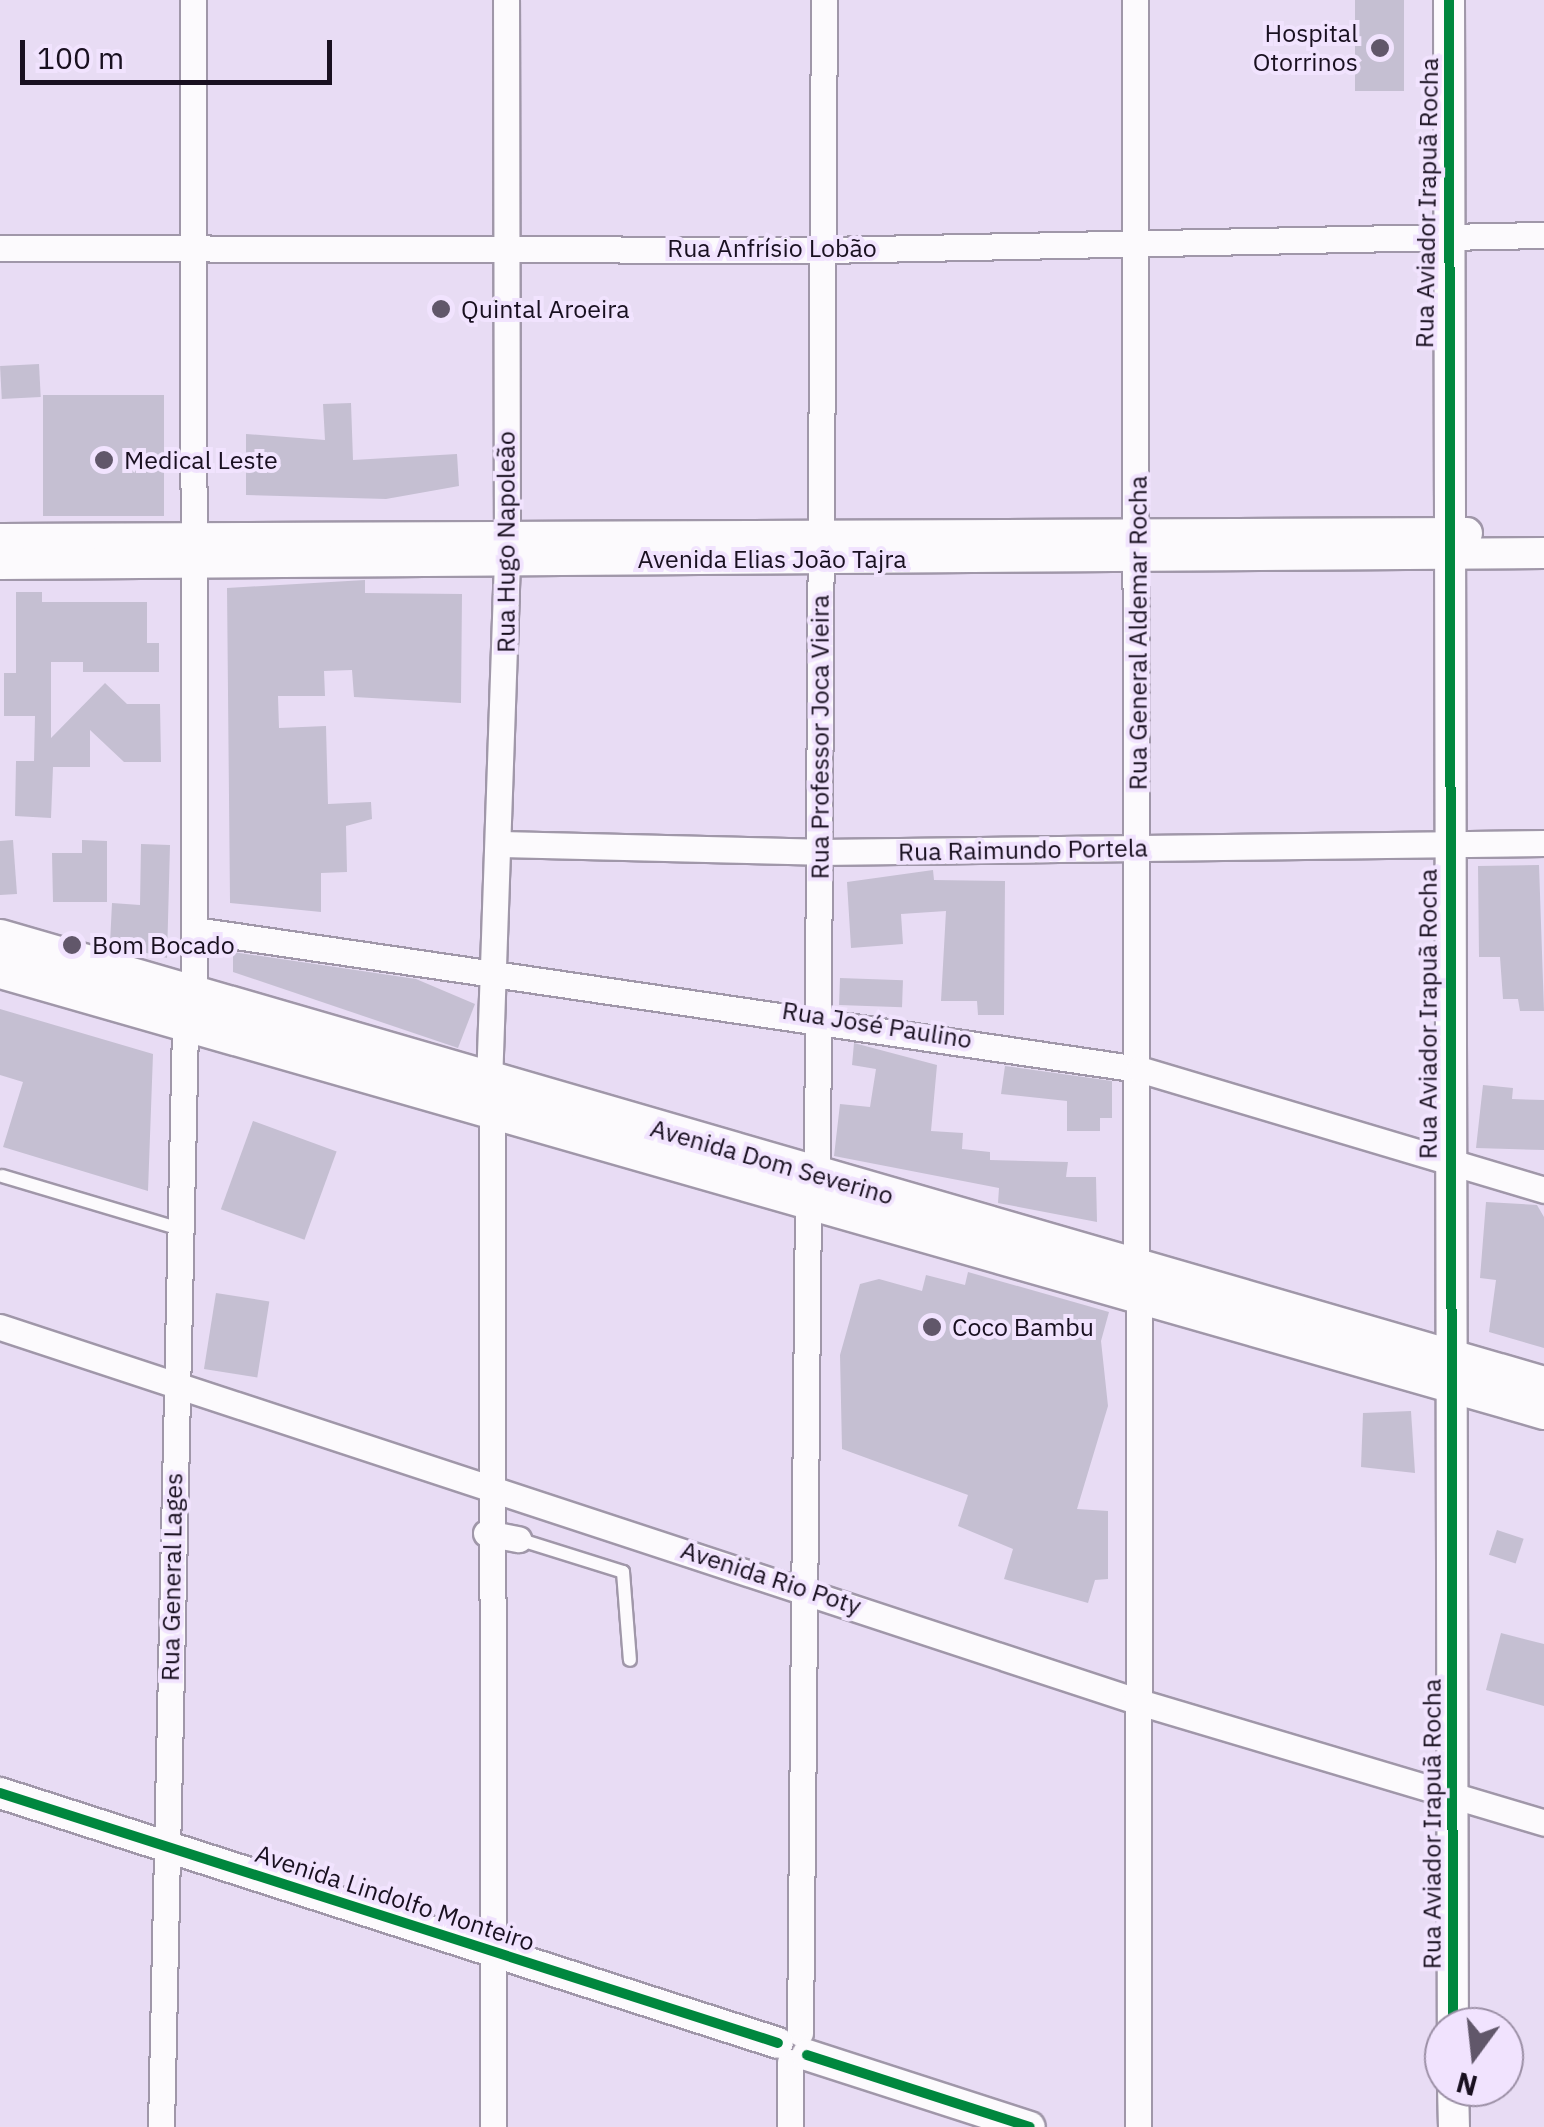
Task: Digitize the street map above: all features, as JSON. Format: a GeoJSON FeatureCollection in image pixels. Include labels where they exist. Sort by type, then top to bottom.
{"type":"FeatureCollection","features":[{"type":"Feature","properties":{"kind":"main road","name":"Avenida Dom Severino"},"geometry":{"type":"LineString","coordinates":[[0,937],[190,1010]]}},
{"type":"Feature","properties":{"kind":"main road","name":"Avenida Dom Severino"},"geometry":{"type":"LineString","coordinates":[[0,970],[190,1010],[1452,1370],[1544,1384]]}},
{"type":"Feature","properties":{"kind":"main road","name":"Avenida Dom Severino"},"geometry":{"type":"LineString","coordinates":[[1452,1370],[1544,1411]]}},
{"type":"Feature","properties":{"kind":"street","name":"Rua General Lages"},"geometry":{"type":"LineString","coordinates":[[161,2127],[180,1229],[195,930],[193,0]]}},
{"type":"Feature","properties":{"kind":"street","name":"Rua Hugo Napoleão"},"geometry":{"type":"LineString","coordinates":[[493,2127],[486,1486],[491,1098],[502,844],[507,550],[506,0]]}},
{"type":"Feature","properties":{"kind":"street","name":"Rua Professor Joca Vieira"},"geometry":{"type":"LineString","coordinates":[[790,2127],[807,1588],[818,1014],[824,0]]}},
{"type":"Feature","properties":{"kind":"street","name":"Rua General Aldemar Rocha"},"geometry":{"type":"LineString","coordinates":[[1134,0],[1140,850],[1138,2127]]}},
{"type":"Feature","properties":{"kind":"street","name":"Rua Aviador Irapuã Rocha"},"geometry":{"type":"LineString","coordinates":[[1449,0],[1444,234],[1453,2007]]}},
{"type":"Feature","properties":{"kind":"street","name":"Rua Anfrísio Lobão"},"geometry":{"type":"LineString","coordinates":[[0,248],[506,245],[824,250],[1444,234],[1544,235]]}},
{"type":"Feature","properties":{"kind":"street","name":"Avenida Elias João Tajra"},"geometry":{"type":"LineString","coordinates":[[0,538],[194,550],[507,550],[1446,543],[1544,532]]}},
{"type":"Feature","properties":{"kind":"street","name":"Avenida Elias João Tajra"},"geometry":{"type":"LineString","coordinates":[[1446,543],[1544,553]]}},
{"type":"Feature","properties":{"kind":"street","name":"Avenida Elias João Tajra"},"geometry":{"type":"LineString","coordinates":[[0,564],[194,550]]}},
{"type":"Feature","properties":{"kind":"street","name":"Rua Raimundo Portela"},"geometry":{"type":"LineString","coordinates":[[502,844],[819,852],[1544,843]]}},
{"type":"Feature","properties":{"kind":"street","name":"Rua José Paulino"},"geometry":{"type":"LineString","coordinates":[[195,930],[818,1014],[1139,1068],[1544,1190]]}},
{"type":"Feature","properties":{"kind":"street","name":"Avenida Rio Poty"},"geometry":{"type":"LineString","coordinates":[[0,1327],[807,1588],[1136,1701],[1544,1823]]}},
{"type":"Feature","properties":{"kind":"street"},"geometry":{"type":"LineString","coordinates":[[486,1533],[518,1539]]}},
{"type":"Feature","properties":{"kind":"street","name":"Avenida Lindolfo Monteiro"},"geometry":{"type":"LineString","coordinates":[[0,1793],[492,1948],[1030,2127]]}},
{"type":"Feature","properties":{"kind":"lane"},"geometry":{"type":"LineString","coordinates":[[2,1176],[180,1229]]}},
{"type":"Feature","properties":{"kind":"lane"},"geometry":{"type":"LineString","coordinates":[[518,1539],[623,1572],[630,1660]]}},
{"type":"Feature","properties":{"kind":"building","name":"Hospital Otorrinos"},"geometry":{"type":"Polygon","coordinates":[[[1355,0],[1404,0],[1404,91],[1355,91],[1355,0]]]}},
{"type":"Feature","properties":{"kind":"building"},"geometry":{"type":"Polygon","coordinates":[[[39,364],[41,397],[2,399],[0,366],[39,364]]]}},
{"type":"Feature","properties":{"kind":"building","name":"Medical Leste"},"geometry":{"type":"Polygon","coordinates":[[[43,395],[164,395],[164,516],[43,516],[43,395]]]}},
{"type":"Feature","properties":{"kind":"building"},"geometry":{"type":"Polygon","coordinates":[[[351,403],[353,460],[457,454],[459,486],[386,499],[246,495],[246,434],[325,440],[323,404],[351,403]]]}},
{"type":"Feature","properties":{"kind":"building"},"geometry":{"type":"Polygon","coordinates":[[[365,580],[365,593],[462,594],[461,703],[354,697],[352,670],[324,671],[325,696],[278,696],[279,728],[326,726],[328,804],[371,802],[372,819],[346,826],[347,872],[321,873],[321,912],[230,903],[227,588],[365,580]]]}},
{"type":"Feature","properties":{"kind":"building"},"geometry":{"type":"Polygon","coordinates":[[[16,592],[42,592],[42,602],[147,602],[147,643],[159,643],[159,672],[83,672],[83,662],[51,662],[51,738],[105,683],[127,704],[160,704],[161,762],[124,762],[90,730],[90,767],[53,767],[51,818],[15,816],[16,761],[34,761],[35,716],[4,716],[4,673],[16,673],[16,592]]]}},
{"type":"Feature","properties":{"kind":"building"},"geometry":{"type":"Polygon","coordinates":[[[13,840],[17,894],[0,895],[0,841],[13,840]]]}},
{"type":"Feature","properties":{"kind":"building"},"geometry":{"type":"Polygon","coordinates":[[[82,840],[107,841],[107,902],[53,902],[52,853],[82,853],[82,840]]]}},
{"type":"Feature","properties":{"kind":"building"},"geometry":{"type":"Polygon","coordinates":[[[141,844],[170,845],[167,958],[110,944],[112,903],[140,905],[141,844]]]}},
{"type":"Feature","properties":{"kind":"building"},"geometry":{"type":"Polygon","coordinates":[[[1539,865],[1544,1011],[1520,1011],[1518,999],[1503,999],[1500,957],[1479,957],[1478,866],[1539,865]]]}},
{"type":"Feature","properties":{"kind":"building"},"geometry":{"type":"Polygon","coordinates":[[[933,870],[934,880],[1005,881],[1004,1015],[978,1015],[977,1001],[941,1001],[946,911],[901,914],[903,944],[851,948],[847,882],[933,870]]]}},
{"type":"Feature","properties":{"kind":"building"},"geometry":{"type":"Polygon","coordinates":[[[233,952],[416,979],[475,1004],[458,1048],[233,972],[233,952]]]}},
{"type":"Feature","properties":{"kind":"building"},"geometry":{"type":"Polygon","coordinates":[[[840,978],[903,980],[902,1007],[839,1005],[840,978]]]}},
{"type":"Feature","properties":{"kind":"building"},"geometry":{"type":"Polygon","coordinates":[[[0,1009],[153,1054],[148,1191],[3,1147],[23,1082],[0,1075],[0,1009]]]}},
{"type":"Feature","properties":{"kind":"building"},"geometry":{"type":"Polygon","coordinates":[[[854,1043],[937,1065],[931,1131],[963,1133],[962,1149],[990,1152],[990,1160],[1068,1162],[1066,1177],[1096,1177],[1097,1222],[998,1203],[999,1188],[834,1156],[840,1104],[870,1107],[876,1069],[852,1065],[854,1043]]]}},
{"type":"Feature","properties":{"kind":"building"},"geometry":{"type":"Polygon","coordinates":[[[1005,1066],[1112,1081],[1112,1118],[1100,1118],[1100,1131],[1067,1131],[1067,1101],[1001,1094],[1005,1066]]]}},
{"type":"Feature","properties":{"kind":"building"},"geometry":{"type":"Polygon","coordinates":[[[1483,1085],[1513,1088],[1512,1099],[1544,1100],[1544,1150],[1476,1148],[1483,1085]]]}},
{"type":"Feature","properties":{"kind":"building"},"geometry":{"type":"Polygon","coordinates":[[[253,1121],[337,1151],[304,1240],[221,1209],[253,1121]]]}},
{"type":"Feature","properties":{"kind":"building"},"geometry":{"type":"Polygon","coordinates":[[[1486,1202],[1537,1205],[1544,1217],[1544,1348],[1489,1332],[1496,1280],[1480,1278],[1486,1202]]]}},
{"type":"Feature","properties":{"kind":"building"},"geometry":{"type":"Polygon","coordinates":[[[968,1272],[1109,1312],[1101,1341],[1108,1406],[1077,1509],[1108,1511],[1108,1579],[1095,1580],[1088,1603],[1004,1579],[1013,1549],[958,1526],[968,1495],[842,1449],[840,1355],[860,1284],[879,1279],[922,1291],[926,1275],[965,1285],[968,1272]]]}},
{"type":"Feature","properties":{"kind":"building"},"geometry":{"type":"Polygon","coordinates":[[[216,1293],[269,1301],[257,1377],[204,1369],[216,1293]]]}},
{"type":"Feature","properties":{"kind":"building"},"geometry":{"type":"Polygon","coordinates":[[[1411,1411],[1415,1473],[1361,1467],[1363,1413],[1411,1411]]]}},
{"type":"Feature","properties":{"kind":"building"},"geometry":{"type":"Polygon","coordinates":[[[1497,1530],[1524,1539],[1516,1563],[1489,1555],[1497,1530]]]}},
{"type":"Feature","properties":{"kind":"building"},"geometry":{"type":"Polygon","coordinates":[[[1501,1633],[1544,1644],[1544,1706],[1486,1690],[1501,1633]]]}},
{"type":"Feature","properties":{"kind":"cycle path"},"geometry":{"type":"LineString","coordinates":[[1449,0],[1453,2007]]}},
{"type":"Feature","properties":{"kind":"cycle path"},"geometry":{"type":"LineString","coordinates":[[0,1793],[778,2043]]}},
{"type":"Feature","properties":{"kind":"cycle path"},"geometry":{"type":"LineString","coordinates":[[807,2055],[1030,2127]]}},
{"type":"Feature","properties":{"kind":"place","name":"Hospital Otorrinos"},"geometry":{"type":"Point","coordinates":[1380,48]}},
{"type":"Feature","properties":{"kind":"place","name":"Quintal Aroeira"},"geometry":{"type":"Point","coordinates":[441,309]}},
{"type":"Feature","properties":{"kind":"place","name":"Medical Leste"},"geometry":{"type":"Point","coordinates":[104,460]}},
{"type":"Feature","properties":{"kind":"place","name":"Bom Bocado"},"geometry":{"type":"Point","coordinates":[72,945]}},
{"type":"Feature","properties":{"kind":"place","name":"Coco Bambu"},"geometry":{"type":"Point","coordinates":[932,1327]}}]}
